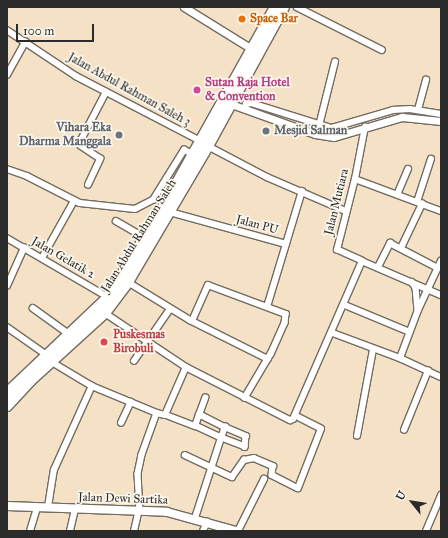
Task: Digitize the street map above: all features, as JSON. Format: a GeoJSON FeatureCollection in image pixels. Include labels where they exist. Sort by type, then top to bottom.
{"type":"FeatureCollection","features":[{"type":"Feature","properties":{"kind":"highway","name":"Jalan Abdul Rahman Saleh"},"geometry":{"type":"LineString","coordinates":[[7,393],[105,313],[128,282],[170,212],[194,154],[204,144],[231,104],[275,7]]}},
{"type":"Feature","properties":{"kind":"highway","name":"Jalan Abdul Rahman Saleh"},"geometry":{"type":"LineString","coordinates":[[7,406],[69,334],[108,297],[178,190],[255,52],[284,7]]}},
{"type":"Feature","properties":{"kind":"main road","name":"Jalan Dewi Sartika"},"geometry":{"type":"LineString","coordinates":[[7,506],[167,512],[195,518],[237,531]]}},
{"type":"Feature","properties":{"kind":"street"},"geometry":{"type":"LineString","coordinates":[[297,7],[382,50]]}},
{"type":"Feature","properties":{"kind":"street"},"geometry":{"type":"LineString","coordinates":[[186,8],[255,52]]}},
{"type":"Feature","properties":{"kind":"street","name":"Jalan Abdul Rahman Saleh 3"},"geometry":{"type":"LineString","coordinates":[[7,30],[106,92],[204,144]]}},
{"type":"Feature","properties":{"kind":"street"},"geometry":{"type":"LineString","coordinates":[[7,75],[25,42]]}},
{"type":"Feature","properties":{"kind":"street"},"geometry":{"type":"LineString","coordinates":[[319,126],[335,62]]}},
{"type":"Feature","properties":{"kind":"street"},"geometry":{"type":"LineString","coordinates":[[418,110],[426,80]]}},
{"type":"Feature","properties":{"kind":"street"},"geometry":{"type":"LineString","coordinates":[[88,184],[100,159],[81,146],[81,140],[106,92]]}},
{"type":"Feature","properties":{"kind":"street"},"geometry":{"type":"LineString","coordinates":[[244,109],[245,105],[251,102],[319,126],[332,128],[393,110],[418,110],[441,114]]}},
{"type":"Feature","properties":{"kind":"street"},"geometry":{"type":"LineString","coordinates":[[231,104],[325,136],[340,136],[365,127],[402,117],[441,121]]}},
{"type":"Feature","properties":{"kind":"street","name":"Jalan Mutiara"},"geometry":{"type":"LineString","coordinates":[[362,261],[337,250],[355,179],[365,127]]}},
{"type":"Feature","properties":{"kind":"street"},"geometry":{"type":"LineString","coordinates":[[204,144],[268,177],[346,212]]}},
{"type":"Feature","properties":{"kind":"street"},"geometry":{"type":"LineString","coordinates":[[7,169],[27,176],[74,201],[125,210],[145,206],[158,193],[179,155],[184,150],[194,154]]}},
{"type":"Feature","properties":{"kind":"street"},"geometry":{"type":"LineString","coordinates":[[401,248],[420,203],[431,159]]}},
{"type":"Feature","properties":{"kind":"street"},"geometry":{"type":"LineString","coordinates":[[397,195],[408,168]]}},
{"type":"Feature","properties":{"kind":"street"},"geometry":{"type":"LineString","coordinates":[[355,179],[441,211]]}},
{"type":"Feature","properties":{"kind":"street","name":"Jalan PU"},"geometry":{"type":"LineString","coordinates":[[170,212],[286,244],[302,191]]}},
{"type":"Feature","properties":{"kind":"street"},"geometry":{"type":"LineString","coordinates":[[42,258],[74,201]]}},
{"type":"Feature","properties":{"kind":"street"},"geometry":{"type":"LineString","coordinates":[[116,221],[146,238]]}},
{"type":"Feature","properties":{"kind":"street","name":"Jalan Gelatik 2"},"geometry":{"type":"LineString","coordinates":[[7,238],[108,297]]}},
{"type":"Feature","properties":{"kind":"street"},"geometry":{"type":"LineString","coordinates":[[267,307],[286,244]]}},
{"type":"Feature","properties":{"kind":"street"},"geometry":{"type":"LineString","coordinates":[[378,266],[388,244],[401,248],[438,268]]}},
{"type":"Feature","properties":{"kind":"street"},"geometry":{"type":"LineString","coordinates":[[7,286],[24,248]]}},
{"type":"Feature","properties":{"kind":"street"},"geometry":{"type":"LineString","coordinates":[[105,313],[186,367],[290,420],[294,417],[333,333],[362,261],[378,266],[441,295]]}},
{"type":"Feature","properties":{"kind":"street"},"geometry":{"type":"LineString","coordinates":[[400,358],[418,310],[441,261]]}},
{"type":"Feature","properties":{"kind":"street"},"geometry":{"type":"LineString","coordinates":[[128,282],[170,309],[268,359]]}},
{"type":"Feature","properties":{"kind":"street"},"geometry":{"type":"LineString","coordinates":[[412,282],[416,288],[418,310]]}},
{"type":"Feature","properties":{"kind":"street"},"geometry":{"type":"LineString","coordinates":[[192,321],[208,286],[267,307],[287,317],[268,359],[245,398]]}},
{"type":"Feature","properties":{"kind":"street"},"geometry":{"type":"LineString","coordinates":[[345,306],[410,332]]}},
{"type":"Feature","properties":{"kind":"street"},"geometry":{"type":"LineString","coordinates":[[33,308],[69,334]]}},
{"type":"Feature","properties":{"kind":"street"},"geometry":{"type":"LineString","coordinates":[[134,360],[170,309]]}},
{"type":"Feature","properties":{"kind":"street"},"geometry":{"type":"LineString","coordinates":[[7,327],[49,358],[92,386],[165,415],[186,367]]}},
{"type":"Feature","properties":{"kind":"street"},"geometry":{"type":"LineString","coordinates":[[333,333],[373,350],[400,358],[441,377]]}},
{"type":"Feature","properties":{"kind":"street"},"geometry":{"type":"LineString","coordinates":[[357,436],[373,350]]}},
{"type":"Feature","properties":{"kind":"street"},"geometry":{"type":"LineString","coordinates":[[404,430],[428,371]]}},
{"type":"Feature","properties":{"kind":"street"},"geometry":{"type":"LineString","coordinates":[[48,507],[54,470],[92,386]]}},
{"type":"Feature","properties":{"kind":"street"},"geometry":{"type":"LineString","coordinates":[[195,426],[205,398]]}},
{"type":"Feature","properties":{"kind":"street"},"geometry":{"type":"LineString","coordinates":[[121,423],[132,402]]}},
{"type":"Feature","properties":{"kind":"street"},"geometry":{"type":"LineString","coordinates":[[134,531],[139,510],[139,468],[157,413]]}},
{"type":"Feature","properties":{"kind":"street"},"geometry":{"type":"LineString","coordinates":[[169,416],[245,447],[246,436],[199,414]]}},
{"type":"Feature","properties":{"kind":"street"},"geometry":{"type":"LineString","coordinates":[[185,455],[234,477],[244,460],[254,458],[273,466],[272,475],[298,488],[321,429],[294,417]]}},
{"type":"Feature","properties":{"kind":"street"},"geometry":{"type":"LineString","coordinates":[[195,518],[225,427]]}},
{"type":"Feature","properties":{"kind":"street"},"geometry":{"type":"LineString","coordinates":[[237,531],[264,479]]}},
{"type":"Feature","properties":{"kind":"street"},"geometry":{"type":"LineString","coordinates":[[426,531],[441,495]]}},
{"type":"Feature","properties":{"kind":"street"},"geometry":{"type":"LineString","coordinates":[[30,531],[37,508]]}},
{"type":"Feature","properties":{"kind":"street"},"geometry":{"type":"LineString","coordinates":[[70,531],[75,509]]}},
{"type":"Feature","properties":{"kind":"street"},"geometry":{"type":"LineString","coordinates":[[203,531],[206,522]]}},
{"type":"Feature","properties":{"kind":"place","name":"Space Bar"},"geometry":{"type":"Point","coordinates":[242,19]}},
{"type":"Feature","properties":{"kind":"place","name":"Sutan Raja Hotel & Convention"},"geometry":{"type":"Point","coordinates":[197,90]}},
{"type":"Feature","properties":{"kind":"place","name":"Mesjid Salman"},"geometry":{"type":"Point","coordinates":[266,131]}},
{"type":"Feature","properties":{"kind":"place","name":"Vihara Eka Dharma Manggala"},"geometry":{"type":"Point","coordinates":[119,135]}},
{"type":"Feature","properties":{"kind":"place","name":"Puskesmas Birobuli"},"geometry":{"type":"Point","coordinates":[104,342]}}]}
